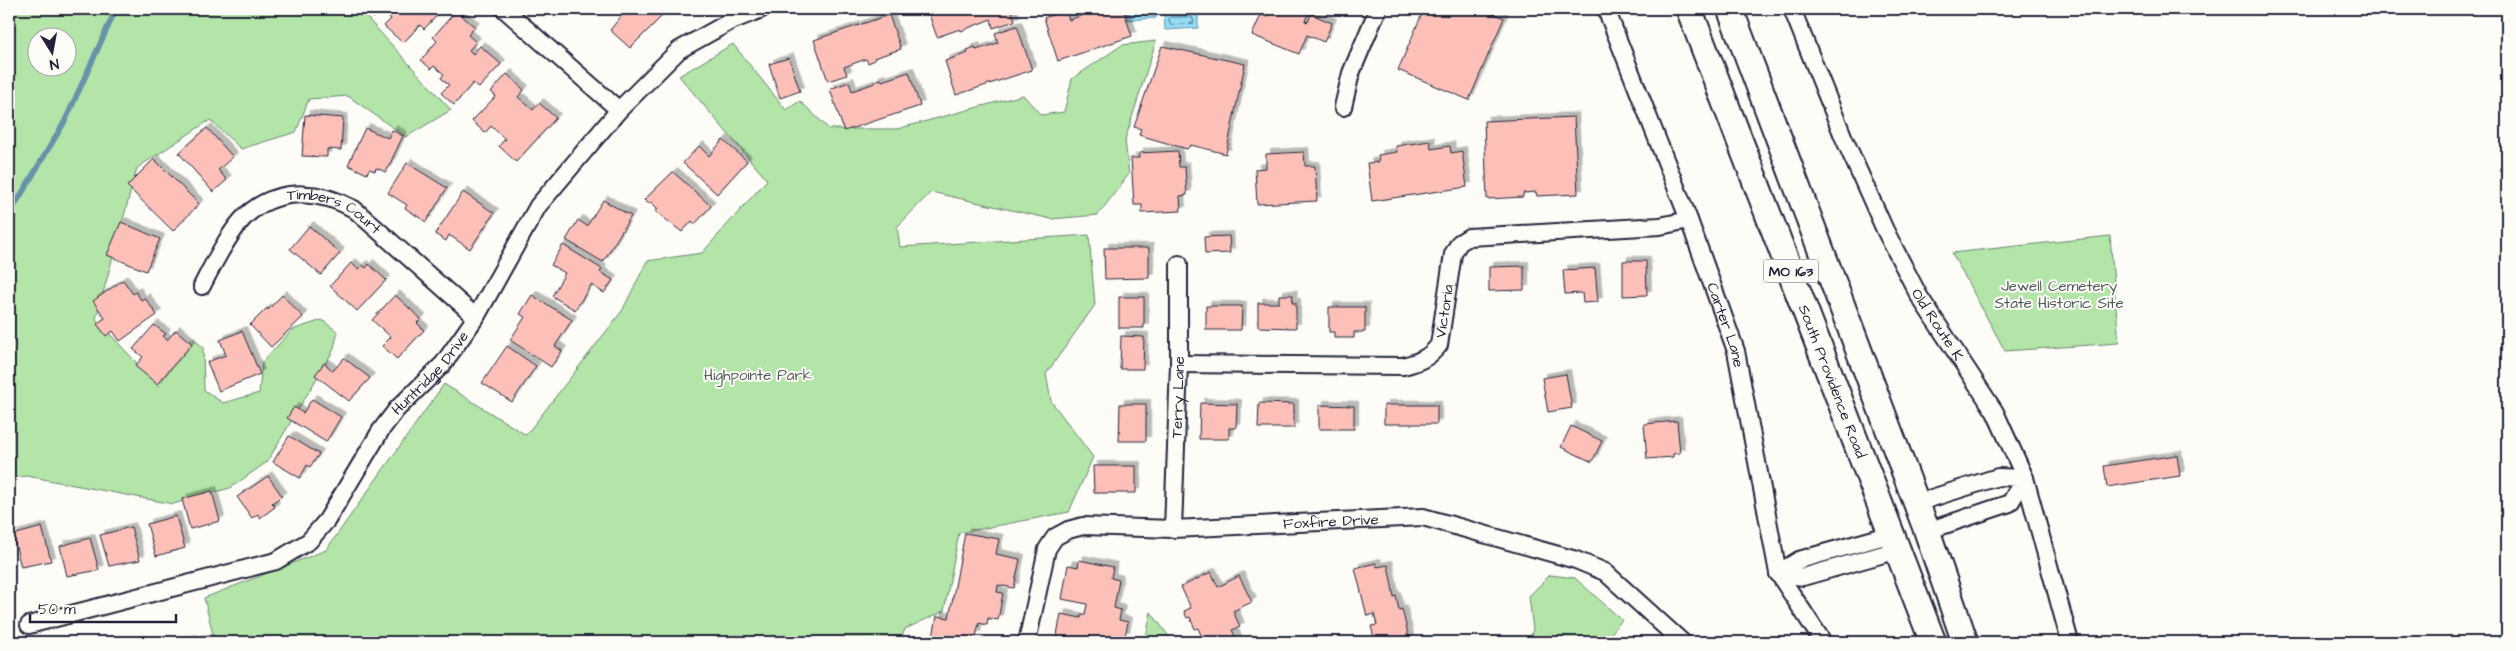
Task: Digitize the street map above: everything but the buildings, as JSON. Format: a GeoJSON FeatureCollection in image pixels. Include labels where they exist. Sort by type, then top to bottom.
{"type":"FeatureCollection","features":[{"type":"Feature","properties":{"kind":"main road","name":"South Providence Road"},"geometry":{"type":"LineString","coordinates":[[1689,9],[1933,642]]}},
{"type":"Feature","properties":{"kind":"main road","name":"MO 163"},"geometry":{"type":"LineString","coordinates":[[1730,9],[1927,531],[1964,641]]}},
{"type":"Feature","properties":{"kind":"main road"},"geometry":{"type":"LineString","coordinates":[[1848,420],[1860,425],[1889,499],[1897,513],[1927,531]]}},
{"type":"Feature","properties":{"kind":"main road"},"geometry":{"type":"LineString","coordinates":[[1895,542],[1902,537],[1918,554],[1951,630],[1964,641]]}},
{"type":"Feature","properties":{"kind":"street"},"geometry":{"type":"LineString","coordinates":[[504,9],[619,110]]}},
{"type":"Feature","properties":{"kind":"street","name":"Huntridge Drive"},"geometry":{"type":"LineString","coordinates":[[29,626],[276,561],[309,541],[327,520],[397,409],[443,364],[476,317],[538,206],[619,110],[680,50],[731,20],[762,9]]}},
{"type":"Feature","properties":{"kind":"street"},"geometry":{"type":"LineString","coordinates":[[1343,107],[1351,73],[1378,9]]}},
{"type":"Feature","properties":{"kind":"street","name":"Carter Lane"},"geometry":{"type":"LineString","coordinates":[[1606,9],[1689,220],[1736,351],[1778,572],[1823,642]]}},
{"type":"Feature","properties":{"kind":"street","name":"Old Route K"},"geometry":{"type":"LineString","coordinates":[[1792,9],[1835,118],[1885,230],[1919,296],[1995,412],[2025,478],[2070,642]]}},
{"type":"Feature","properties":{"kind":"street","name":"Timbers Court"},"geometry":{"type":"LineString","coordinates":[[202,286],[219,252],[248,213],[267,202],[288,195],[313,193],[336,199],[354,209],[476,317]]}},
{"type":"Feature","properties":{"kind":"street","name":"Victoria"},"geometry":{"type":"LineString","coordinates":[[1179,364],[1403,366],[1419,362],[1431,355],[1439,345],[1453,254],[1459,244],[1469,237],[1660,226],[1689,220]]}},
{"type":"Feature","properties":{"kind":"street","name":"Terry Lane"},"geometry":{"type":"LineString","coordinates":[[1173,529],[1179,364],[1179,264]]}},
{"type":"Feature","properties":{"kind":"street"},"geometry":{"type":"LineString","coordinates":[[1916,504],[1998,477],[2025,478],[2010,503],[1927,531]]}},
{"type":"Feature","properties":{"kind":"street","name":"Foxfire Drive"},"geometry":{"type":"LineString","coordinates":[[1027,642],[1047,549],[1055,538],[1068,530],[1084,526],[1173,529],[1423,517],[1576,560],[1606,572],[1682,642]]}},
{"type":"Feature","properties":{"kind":"street"},"geometry":{"type":"LineString","coordinates":[[1778,572],[1799,560],[1895,542]]}},
{"type":"Feature","properties":{"kind":"green space"},"geometry":{"type":"Polygon","coordinates":[[[9,9],[359,9],[451,110],[406,137],[348,96],[309,99],[296,132],[241,149],[210,120],[137,168],[96,319],[158,386],[192,338],[203,347],[204,390],[223,403],[259,393],[262,362],[292,330],[322,320],[338,332],[333,351],[267,462],[230,488],[173,504],[27,476],[9,478],[9,9]]]}},
{"type":"Feature","properties":{"kind":"green space","name":"Highpointe Park"},"geometry":{"type":"Polygon","coordinates":[[[1156,41],[1125,140],[1129,174],[1098,215],[1051,219],[931,192],[897,227],[900,247],[1089,235],[1095,305],[1046,374],[1051,401],[1093,457],[1069,512],[959,533],[944,611],[905,629],[900,642],[215,642],[204,598],[326,550],[444,384],[526,435],[622,311],[647,261],[702,253],[767,180],[679,76],[733,44],[786,110],[800,101],[829,129],[897,129],[1023,95],[1041,115],[1064,112],[1072,79],[1122,45],[1156,41]]]}},
{"type":"Feature","properties":{"kind":"green space","name":"Jewell Cemetery State Historic Site"},"geometry":{"type":"Polygon","coordinates":[[[2110,236],[2119,343],[2005,351],[1952,253],[2110,236]]]}},
{"type":"Feature","properties":{"kind":"green space"},"geometry":{"type":"Polygon","coordinates":[[[1550,575],[1575,578],[1622,620],[1604,642],[1528,642],[1533,630],[1529,596],[1550,575]]]}},
{"type":"Feature","properties":{"kind":"green space"},"geometry":{"type":"Polygon","coordinates":[[[1151,612],[1173,642],[1145,642],[1151,612]]]}},
{"type":"Feature","properties":{"kind":"water"},"geometry":{"type":"Polygon","coordinates":[[[1125,9],[1155,9],[1156,18],[1128,20],[1125,9]]]}},
{"type":"Feature","properties":{"kind":"water"},"geometry":{"type":"Polygon","coordinates":[[[1196,11],[1198,14],[1198,28],[1165,30],[1164,14],[1196,11]]]}},
{"type":"Feature","properties":{"kind":"waterway"},"geometry":{"type":"LineString","coordinates":[[9,215],[65,121],[116,9]]}}]}
